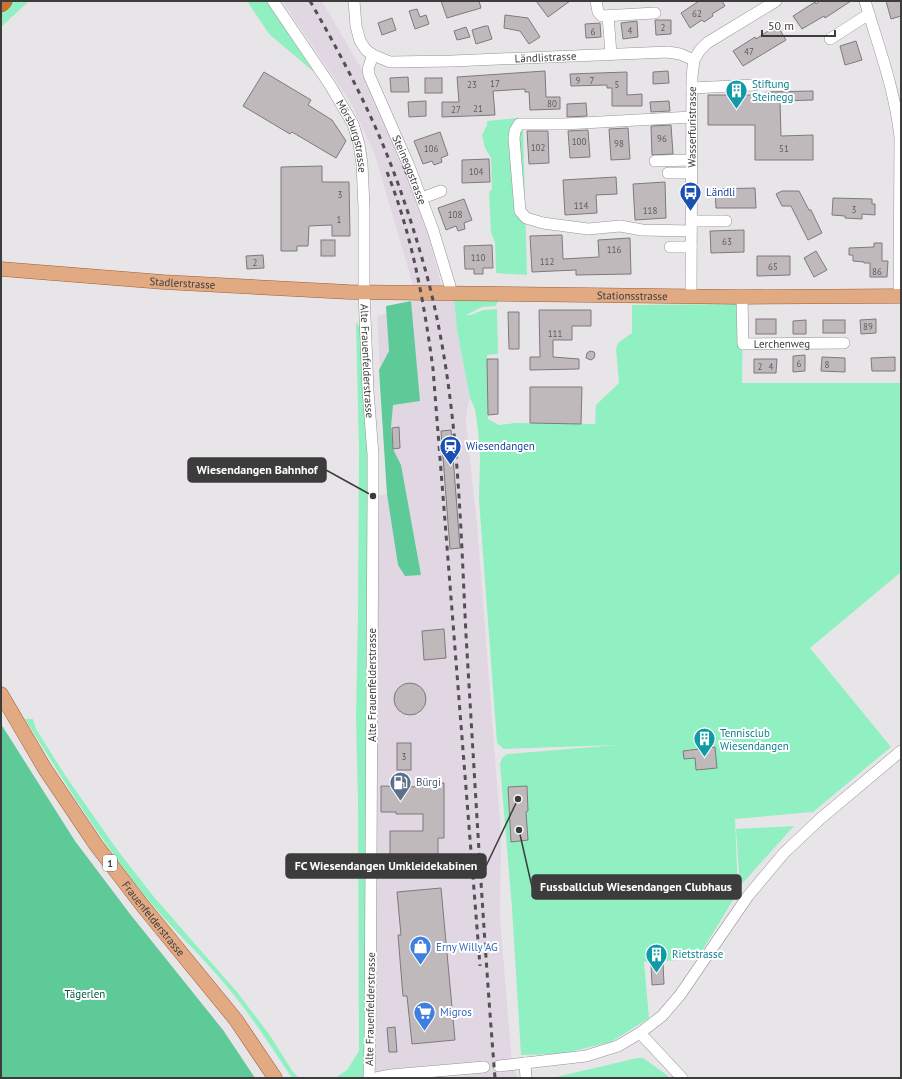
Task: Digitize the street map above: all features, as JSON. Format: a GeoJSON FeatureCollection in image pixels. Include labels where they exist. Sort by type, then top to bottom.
{"type":"FeatureCollection","features":[{"type":"Feature","properties":{"kind":"highway"},"geometry":{"type":"LineString","coordinates":[[1,4],[4,1]]}},
{"type":"Feature","properties":{"kind":"main road","name":"Stadlerstrasse"},"geometry":{"type":"LineString","coordinates":[[1,268],[170,282],[364,292]]}},
{"type":"Feature","properties":{"kind":"main road","name":"Stationsstrasse"},"geometry":{"type":"LineString","coordinates":[[364,292],[691,295],[742,297],[900,296]]}},
{"type":"Feature","properties":{"kind":"main road","name":"Frauenfelderstrasse"},"geometry":{"type":"LineString","coordinates":[[1,694],[45,769],[96,845],[142,905],[236,1020],[275,1078]]}},
{"type":"Feature","properties":{"kind":"street","name":"Mörsburgstrasse"},"geometry":{"type":"LineString","coordinates":[[273,1],[330,85],[353,124],[359,144],[362,164],[364,207],[364,292]]}},
{"type":"Feature","properties":{"kind":"street"},"geometry":{"type":"LineString","coordinates":[[354,1],[357,34],[362,44],[373,56]]}},
{"type":"Feature","properties":{"kind":"street"},"geometry":{"type":"LineString","coordinates":[[596,1],[598,12],[602,16],[655,13]]}},
{"type":"Feature","properties":{"kind":"street"},"geometry":{"type":"LineString","coordinates":[[694,60],[703,46],[712,39],[776,1]]}},
{"type":"Feature","properties":{"kind":"street"},"geometry":{"type":"LineString","coordinates":[[864,1],[897,112],[900,137],[900,296]]}},
{"type":"Feature","properties":{"kind":"street"},"geometry":{"type":"LineString","coordinates":[[830,39],[869,14]]}},
{"type":"Feature","properties":{"kind":"street"},"geometry":{"type":"LineString","coordinates":[[608,16],[611,54]]}},
{"type":"Feature","properties":{"kind":"street","name":"Ländlistrasse"},"geometry":{"type":"LineString","coordinates":[[373,56],[381,60],[395,63],[672,52],[694,60]]}},
{"type":"Feature","properties":{"kind":"street","name":"Steineggstrasse"},"geometry":{"type":"LineString","coordinates":[[373,56],[368,69],[369,75],[398,138],[422,198],[450,286]]}},
{"type":"Feature","properties":{"kind":"street","name":"Wasserfuristrasse"},"geometry":{"type":"LineString","coordinates":[[691,295],[692,69],[694,60]]}},
{"type":"Feature","properties":{"kind":"street"},"geometry":{"type":"LineString","coordinates":[[692,88],[754,86]]}},
{"type":"Feature","properties":{"kind":"street"},"geometry":{"type":"LineString","coordinates":[[692,117],[564,124],[519,124],[515,131],[514,138],[520,211],[526,218],[588,229],[620,226],[642,230],[691,226],[726,221]]}},
{"type":"Feature","properties":{"kind":"street"},"geometry":{"type":"LineString","coordinates":[[655,161],[692,160]]}},
{"type":"Feature","properties":{"kind":"street"},"geometry":{"type":"LineString","coordinates":[[668,173],[692,172]]}},
{"type":"Feature","properties":{"kind":"street"},"geometry":{"type":"LineString","coordinates":[[422,198],[441,191]]}},
{"type":"Feature","properties":{"kind":"street"},"geometry":{"type":"LineString","coordinates":[[670,247],[691,247]]}},
{"type":"Feature","properties":{"kind":"street","name":"Alte Frauenfelderstrasse"},"geometry":{"type":"LineString","coordinates":[[364,292],[374,496],[370,1032],[368,1078]]}},
{"type":"Feature","properties":{"kind":"street","name":"Lerchenweg"},"geometry":{"type":"LineString","coordinates":[[742,297],[743,344],[844,343]]}},
{"type":"Feature","properties":{"kind":"street"},"geometry":{"type":"LineString","coordinates":[[499,1066],[586,1056],[618,1046],[640,1033],[662,1016],[680,995],[748,896],[784,853],[820,819],[901,751]]}},
{"type":"Feature","properties":{"kind":"street"},"geometry":{"type":"LineString","coordinates":[[640,1033],[682,1078]]}},
{"type":"Feature","properties":{"kind":"street"},"geometry":{"type":"LineString","coordinates":[[525,1063],[526,1078]]}},
{"type":"Feature","properties":{"kind":"street"},"geometry":{"type":"LineString","coordinates":[[376,1078],[390,1075],[484,1067]]}},
{"type":"Feature","properties":{"kind":"shaded area"},"geometry":{"type":"Polygon","coordinates":[[[282,1],[322,1],[361,68],[394,141],[420,204],[441,284],[454,300],[457,330],[470,398],[467,409],[466,424],[477,523],[501,835],[500,918],[512,1064],[518,1078],[446,1078],[471,1075],[470,1064],[369,1078],[373,496],[387,494],[377,317],[417,299],[375,155],[351,103],[282,1]]]}},
{"type":"Feature","properties":{"kind":"green space"},"geometry":{"type":"Polygon","coordinates":[[[1,1],[29,1],[1,27],[1,1]]]}},
{"type":"Feature","properties":{"kind":"green space"},"geometry":{"type":"Polygon","coordinates":[[[247,1],[267,1],[314,72],[269,34],[247,1]]]}},
{"type":"Feature","properties":{"kind":"green space"},"geometry":{"type":"Polygon","coordinates":[[[518,118],[519,124],[523,124],[527,275],[496,273],[495,243],[491,232],[489,192],[492,189],[491,158],[485,148],[482,135],[487,125],[487,121],[518,118]]]}},
{"type":"Feature","properties":{"kind":"green space"},"geometry":{"type":"Polygon","coordinates":[[[504,294],[495,306],[482,307],[466,315],[471,315],[483,310],[497,309],[498,354],[487,355],[488,419],[499,425],[515,423],[595,424],[596,405],[619,383],[616,349],[618,343],[632,333],[632,305],[743,304],[742,383],[901,383],[901,572],[810,648],[891,747],[813,812],[735,819],[738,892],[697,959],[644,962],[649,1018],[611,1042],[561,1054],[521,1055],[512,908],[500,764],[502,758],[507,754],[617,745],[504,749],[497,743],[479,500],[480,458],[478,430],[475,409],[470,398],[457,330],[454,299],[504,294]]]}},
{"type":"Feature","properties":{"kind":"green space"},"geometry":{"type":"Polygon","coordinates":[[[411,301],[420,401],[393,405],[391,427],[393,449],[401,465],[421,575],[405,576],[398,565],[387,494],[379,370],[389,351],[386,306],[411,301]]]}},
{"type":"Feature","properties":{"kind":"green space"},"geometry":{"type":"Polygon","coordinates":[[[356,322],[360,327],[373,455],[369,1078],[335,1078],[347,1070],[359,1051],[358,800],[356,717],[359,449],[356,322]]]}},
{"type":"Feature","properties":{"kind":"green space"},"geometry":{"type":"Polygon","coordinates":[[[25,719],[33,719],[36,729],[65,775],[118,851],[154,897],[237,992],[269,1034],[293,1072],[299,1078],[292,1078],[233,993],[142,892],[110,850],[25,719]]]}},
{"type":"Feature","properties":{"kind":"green space","name":"Tägerlen"},"geometry":{"type":"Polygon","coordinates":[[[1,724],[75,841],[130,914],[223,1030],[255,1078],[1,1078],[1,724]]]}},
{"type":"Feature","properties":{"kind":"green space"},"geometry":{"type":"Polygon","coordinates":[[[794,826],[740,886],[736,829],[794,826]]]}},
{"type":"Feature","properties":{"kind":"green space"},"geometry":{"type":"Polygon","coordinates":[[[637,1058],[643,1058],[671,1078],[552,1078],[637,1058]]]}},
{"type":"Feature","properties":{"kind":"building"},"geometry":{"type":"Polygon","coordinates":[[[441,1],[479,1],[481,8],[447,18],[441,1]]]}},
{"type":"Feature","properties":{"kind":"building"},"geometry":{"type":"Polygon","coordinates":[[[536,1],[570,1],[548,17],[536,1]]]}},
{"type":"Feature","properties":{"kind":"building"},"geometry":{"type":"Polygon","coordinates":[[[699,1],[722,1],[725,6],[712,14],[713,16],[704,22],[702,20],[690,28],[681,13],[699,1]]]}},
{"type":"Feature","properties":{"kind":"building"},"geometry":{"type":"Polygon","coordinates":[[[820,1],[851,1],[825,18],[824,16],[802,29],[793,16],[815,2],[816,4],[820,1]]]}},
{"type":"Feature","properties":{"kind":"building"},"geometry":{"type":"Polygon","coordinates":[[[886,1],[901,1],[901,16],[891,19],[886,1]]]}},
{"type":"Feature","properties":{"kind":"building"},"geometry":{"type":"Polygon","coordinates":[[[417,9],[420,17],[426,15],[429,24],[415,29],[409,11],[417,9]]]}},
{"type":"Feature","properties":{"kind":"building"},"geometry":{"type":"Polygon","coordinates":[[[505,15],[528,18],[540,37],[529,44],[520,31],[504,28],[505,15]]]}},
{"type":"Feature","properties":{"kind":"building"},"geometry":{"type":"Polygon","coordinates":[[[392,18],[396,30],[382,35],[378,23],[392,18]]]}},
{"type":"Feature","properties":{"kind":"building"},"geometry":{"type":"Polygon","coordinates":[[[655,20],[671,20],[671,34],[656,35],[655,20]]]}},
{"type":"Feature","properties":{"kind":"building"},"geometry":{"type":"Polygon","coordinates":[[[637,21],[638,37],[623,39],[621,23],[637,21]]]}},
{"type":"Feature","properties":{"kind":"building"},"geometry":{"type":"Polygon","coordinates":[[[600,23],[601,37],[586,38],[585,24],[600,23]]]}},
{"type":"Feature","properties":{"kind":"building"},"geometry":{"type":"Polygon","coordinates":[[[777,25],[786,40],[743,66],[733,51],[755,37],[756,39],[777,25]]]}},
{"type":"Feature","properties":{"kind":"building"},"geometry":{"type":"Polygon","coordinates":[[[488,26],[492,39],[476,44],[472,30],[488,26]]]}},
{"type":"Feature","properties":{"kind":"building"},"geometry":{"type":"Polygon","coordinates":[[[466,27],[470,37],[457,40],[454,31],[466,27]]]}},
{"type":"Feature","properties":{"kind":"building"},"geometry":{"type":"Polygon","coordinates":[[[856,41],[862,60],[845,65],[840,46],[856,41]]]}},
{"type":"Feature","properties":{"kind":"building"},"geometry":{"type":"Polygon","coordinates":[[[545,71],[546,97],[560,97],[560,109],[530,110],[529,92],[525,92],[525,89],[493,91],[495,115],[442,117],[442,102],[459,102],[457,77],[545,71]]]}},
{"type":"Feature","properties":{"kind":"building"},"geometry":{"type":"Polygon","coordinates":[[[668,71],[669,83],[653,84],[653,72],[668,71]]]}},
{"type":"Feature","properties":{"kind":"building"},"geometry":{"type":"Polygon","coordinates":[[[264,72],[311,100],[308,105],[332,120],[346,141],[336,158],[292,132],[290,134],[243,106],[264,72]]]}},
{"type":"Feature","properties":{"kind":"building"},"geometry":{"type":"Polygon","coordinates":[[[627,72],[627,95],[642,94],[642,106],[612,106],[612,88],[607,88],[607,85],[571,86],[570,74],[627,72]]]}},
{"type":"Feature","properties":{"kind":"building"},"geometry":{"type":"Polygon","coordinates":[[[408,77],[409,92],[391,92],[390,78],[408,77]]]}},
{"type":"Feature","properties":{"kind":"building"},"geometry":{"type":"Polygon","coordinates":[[[425,78],[442,78],[442,93],[425,93],[425,78]]]}},
{"type":"Feature","properties":{"kind":"building"},"geometry":{"type":"Polygon","coordinates":[[[813,91],[813,100],[780,101],[781,136],[813,135],[813,160],[755,160],[755,125],[708,125],[708,95],[766,95],[766,92],[813,91]]]}},
{"type":"Feature","properties":{"kind":"building"},"geometry":{"type":"Polygon","coordinates":[[[426,101],[426,116],[409,117],[408,102],[426,101]]]}},
{"type":"Feature","properties":{"kind":"building"},"geometry":{"type":"Polygon","coordinates":[[[669,101],[670,111],[651,112],[650,102],[669,101]]]}},
{"type":"Feature","properties":{"kind":"building"},"geometry":{"type":"Polygon","coordinates":[[[586,103],[587,116],[567,117],[567,104],[586,103]]]}},
{"type":"Feature","properties":{"kind":"building"},"geometry":{"type":"Polygon","coordinates":[[[671,125],[673,154],[652,155],[651,126],[671,125]]]}},
{"type":"Feature","properties":{"kind":"building"},"geometry":{"type":"Polygon","coordinates":[[[628,128],[630,159],[611,160],[609,129],[628,128]]]}},
{"type":"Feature","properties":{"kind":"building"},"geometry":{"type":"Polygon","coordinates":[[[588,130],[590,157],[570,158],[568,131],[588,130]]]}},
{"type":"Feature","properties":{"kind":"building"},"geometry":{"type":"Polygon","coordinates":[[[527,131],[548,131],[549,163],[529,164],[527,131]]]}},
{"type":"Feature","properties":{"kind":"building"},"geometry":{"type":"Polygon","coordinates":[[[440,132],[448,155],[441,158],[442,162],[434,165],[432,161],[423,164],[414,141],[440,132]]]}},
{"type":"Feature","properties":{"kind":"building"},"geometry":{"type":"Polygon","coordinates":[[[489,159],[490,182],[462,183],[462,160],[489,159]]]}},
{"type":"Feature","properties":{"kind":"building"},"geometry":{"type":"Polygon","coordinates":[[[322,166],[322,182],[349,182],[350,236],[332,236],[332,225],[309,226],[308,246],[297,246],[297,251],[281,251],[281,167],[322,166]]]}},
{"type":"Feature","properties":{"kind":"building"},"geometry":{"type":"Polygon","coordinates":[[[616,177],[617,194],[596,195],[597,213],[565,215],[563,180],[616,177]]]}},
{"type":"Feature","properties":{"kind":"building"},"geometry":{"type":"Polygon","coordinates":[[[665,182],[666,218],[635,220],[633,184],[665,182]]]}},
{"type":"Feature","properties":{"kind":"building"},"geometry":{"type":"Polygon","coordinates":[[[755,188],[756,208],[716,208],[715,189],[755,188]]]}},
{"type":"Feature","properties":{"kind":"building"},"geometry":{"type":"Polygon","coordinates":[[[782,191],[799,191],[809,210],[811,210],[822,233],[808,240],[791,206],[782,206],[776,194],[782,191]]]}},
{"type":"Feature","properties":{"kind":"building"},"geometry":{"type":"Polygon","coordinates":[[[833,198],[872,199],[872,204],[875,204],[875,215],[862,214],[862,219],[845,218],[845,216],[832,215],[833,198]]]}},
{"type":"Feature","properties":{"kind":"building"},"geometry":{"type":"Polygon","coordinates":[[[464,199],[472,220],[464,223],[465,229],[458,231],[456,226],[446,230],[438,208],[464,199]]]}},
{"type":"Feature","properties":{"kind":"building"},"geometry":{"type":"Polygon","coordinates":[[[744,230],[744,252],[711,253],[710,231],[744,230]]]}},
{"type":"Feature","properties":{"kind":"building"},"geometry":{"type":"Polygon","coordinates":[[[562,235],[563,259],[599,257],[598,240],[630,238],[631,274],[576,275],[576,270],[532,272],[530,236],[562,235]]]}},
{"type":"Feature","properties":{"kind":"building"},"geometry":{"type":"Polygon","coordinates":[[[321,240],[335,240],[335,256],[321,256],[321,240]]]}},
{"type":"Feature","properties":{"kind":"building"},"geometry":{"type":"Polygon","coordinates":[[[874,243],[882,243],[882,261],[888,261],[887,277],[870,277],[870,263],[853,261],[853,255],[849,255],[849,248],[874,247],[874,243]]]}},
{"type":"Feature","properties":{"kind":"building"},"geometry":{"type":"Polygon","coordinates":[[[492,245],[493,268],[483,268],[483,274],[474,274],[474,269],[465,269],[464,246],[492,245]]]}},
{"type":"Feature","properties":{"kind":"building"},"geometry":{"type":"Polygon","coordinates":[[[816,251],[827,270],[814,277],[804,258],[816,251]]]}},
{"type":"Feature","properties":{"kind":"building"},"geometry":{"type":"Polygon","coordinates":[[[263,255],[264,268],[247,269],[246,256],[263,255]]]}},
{"type":"Feature","properties":{"kind":"building"},"geometry":{"type":"Polygon","coordinates":[[[757,256],[790,256],[790,275],[757,276],[757,256]]]}},
{"type":"Feature","properties":{"kind":"building"},"geometry":{"type":"Polygon","coordinates":[[[539,310],[591,310],[591,326],[572,326],[572,340],[553,340],[553,357],[579,359],[579,369],[530,370],[530,357],[540,357],[539,310]]]}},
{"type":"Feature","properties":{"kind":"building"},"geometry":{"type":"Polygon","coordinates":[[[508,312],[519,312],[519,349],[509,349],[508,312]]]}},
{"type":"Feature","properties":{"kind":"building"},"geometry":{"type":"Polygon","coordinates":[[[756,319],[776,319],[776,334],[756,334],[756,319]]]}},
{"type":"Feature","properties":{"kind":"building"},"geometry":{"type":"Polygon","coordinates":[[[876,319],[876,333],[861,334],[860,320],[876,319]]]}},
{"type":"Feature","properties":{"kind":"building"},"geometry":{"type":"Polygon","coordinates":[[[806,320],[806,334],[793,334],[793,321],[806,320]]]}},
{"type":"Feature","properties":{"kind":"building"},"geometry":{"type":"Polygon","coordinates":[[[823,320],[845,320],[845,333],[823,333],[823,320]]]}},
{"type":"Feature","properties":{"kind":"building"},"geometry":{"type":"Polygon","coordinates":[[[590,351],[594,352],[595,354],[594,358],[591,360],[586,358],[587,353],[590,351]]]}},
{"type":"Feature","properties":{"kind":"building"},"geometry":{"type":"Polygon","coordinates":[[[805,355],[805,371],[793,372],[793,356],[805,355]]]}},
{"type":"Feature","properties":{"kind":"building"},"geometry":{"type":"Polygon","coordinates":[[[822,357],[845,358],[845,372],[821,371],[822,357]]]}},
{"type":"Feature","properties":{"kind":"building"},"geometry":{"type":"Polygon","coordinates":[[[895,357],[895,371],[872,371],[871,358],[895,357]]]}},
{"type":"Feature","properties":{"kind":"building"},"geometry":{"type":"Polygon","coordinates":[[[487,359],[498,359],[498,414],[488,415],[487,359]]]}},
{"type":"Feature","properties":{"kind":"building"},"geometry":{"type":"Polygon","coordinates":[[[754,359],[777,359],[776,373],[754,373],[754,359]]]}},
{"type":"Feature","properties":{"kind":"building"},"geometry":{"type":"Polygon","coordinates":[[[530,387],[582,387],[581,424],[530,423],[530,387]]]}},
{"type":"Feature","properties":{"kind":"building"},"geometry":{"type":"Polygon","coordinates":[[[399,427],[400,448],[393,449],[392,428],[399,427]]]}},
{"type":"Feature","properties":{"kind":"building"},"geometry":{"type":"Polygon","coordinates":[[[451,430],[460,548],[450,549],[441,431],[451,430]]]}},
{"type":"Feature","properties":{"kind":"building"},"geometry":{"type":"Polygon","coordinates":[[[444,629],[446,658],[424,660],[422,631],[444,629]]]}},
{"type":"Feature","properties":{"kind":"building"},"geometry":{"type":"Polygon","coordinates":[[[407,683],[413,683],[423,690],[426,699],[425,705],[419,712],[413,715],[407,715],[397,708],[394,702],[394,696],[401,686],[407,683]]]}},
{"type":"Feature","properties":{"kind":"building"},"geometry":{"type":"Polygon","coordinates":[[[397,743],[411,743],[411,770],[397,770],[397,743]]]}},
{"type":"Feature","properties":{"kind":"building","name":"Tennisclub Wiesendangen"},"geometry":{"type":"Polygon","coordinates":[[[715,747],[717,768],[696,770],[695,758],[684,759],[683,751],[715,747]]]}},
{"type":"Feature","properties":{"kind":"building"},"geometry":{"type":"Polygon","coordinates":[[[423,783],[444,783],[444,838],[438,838],[438,865],[390,865],[390,831],[423,831],[423,814],[396,814],[396,812],[381,812],[381,786],[423,787],[423,783]]]}},
{"type":"Feature","properties":{"kind":"building"},"geometry":{"type":"Polygon","coordinates":[[[527,786],[528,811],[526,812],[528,840],[511,842],[508,787],[527,786]]]}},
{"type":"Feature","properties":{"kind":"building"},"geometry":{"type":"Polygon","coordinates":[[[441,888],[455,1040],[412,1044],[407,996],[403,996],[398,935],[401,935],[397,892],[441,888]]]}},
{"type":"Feature","properties":{"kind":"building","name":"Rietstrasse"},"geometry":{"type":"Polygon","coordinates":[[[663,963],[664,984],[652,985],[651,964],[663,963]]]}},
{"type":"Feature","properties":{"kind":"building"},"geometry":{"type":"Polygon","coordinates":[[[395,1027],[397,1052],[389,1052],[387,1028],[395,1027]]]}},
{"type":"Feature","properties":{"kind":"railway"},"geometry":{"type":"LineString","coordinates":[[310,1],[359,93],[374,124],[397,180],[427,276],[445,365],[456,454],[479,856],[495,1078]]}},
{"type":"Feature","properties":{"kind":"railway"},"geometry":{"type":"LineString","coordinates":[[387,172],[396,196],[416,269],[426,319],[433,369],[480,966]]}},
{"type":"Feature","properties":{"kind":"place","name":"Stiftung Steinegg"},"geometry":{"type":"Point","coordinates":[737,110]}},
{"type":"Feature","properties":{"kind":"place","name":"Ländli"},"geometry":{"type":"Point","coordinates":[691,212]}},
{"type":"Feature","properties":{"kind":"place","name":"Wiesendangen"},"geometry":{"type":"Point","coordinates":[450,466]}},
{"type":"Feature","properties":{"kind":"place","name":"Wiesendangen Bahnhof"},"geometry":{"type":"Point","coordinates":[373,496]}},
{"type":"Feature","properties":{"kind":"place","name":"Tennisclub Wiesendangen"},"geometry":{"type":"Point","coordinates":[705,758]}},
{"type":"Feature","properties":{"kind":"place","name":"FC Wiesendangen Umkleidekabinen"},"geometry":{"type":"Point","coordinates":[518,799]}},
{"type":"Feature","properties":{"kind":"place","name":"Bürgi"},"geometry":{"type":"Point","coordinates":[401,802]}},
{"type":"Feature","properties":{"kind":"place","name":"Fussballclub Wiesendangen Clubhaus"},"geometry":{"type":"Point","coordinates":[519,830]}},
{"type":"Feature","properties":{"kind":"place","name":"Erny Willy AG"},"geometry":{"type":"Point","coordinates":[421,966]}},
{"type":"Feature","properties":{"kind":"place","name":"Rietstrasse"},"geometry":{"type":"Point","coordinates":[657,974]}},
{"type":"Feature","properties":{"kind":"place","name":"Migros"},"geometry":{"type":"Point","coordinates":[425,1032]}}]}
